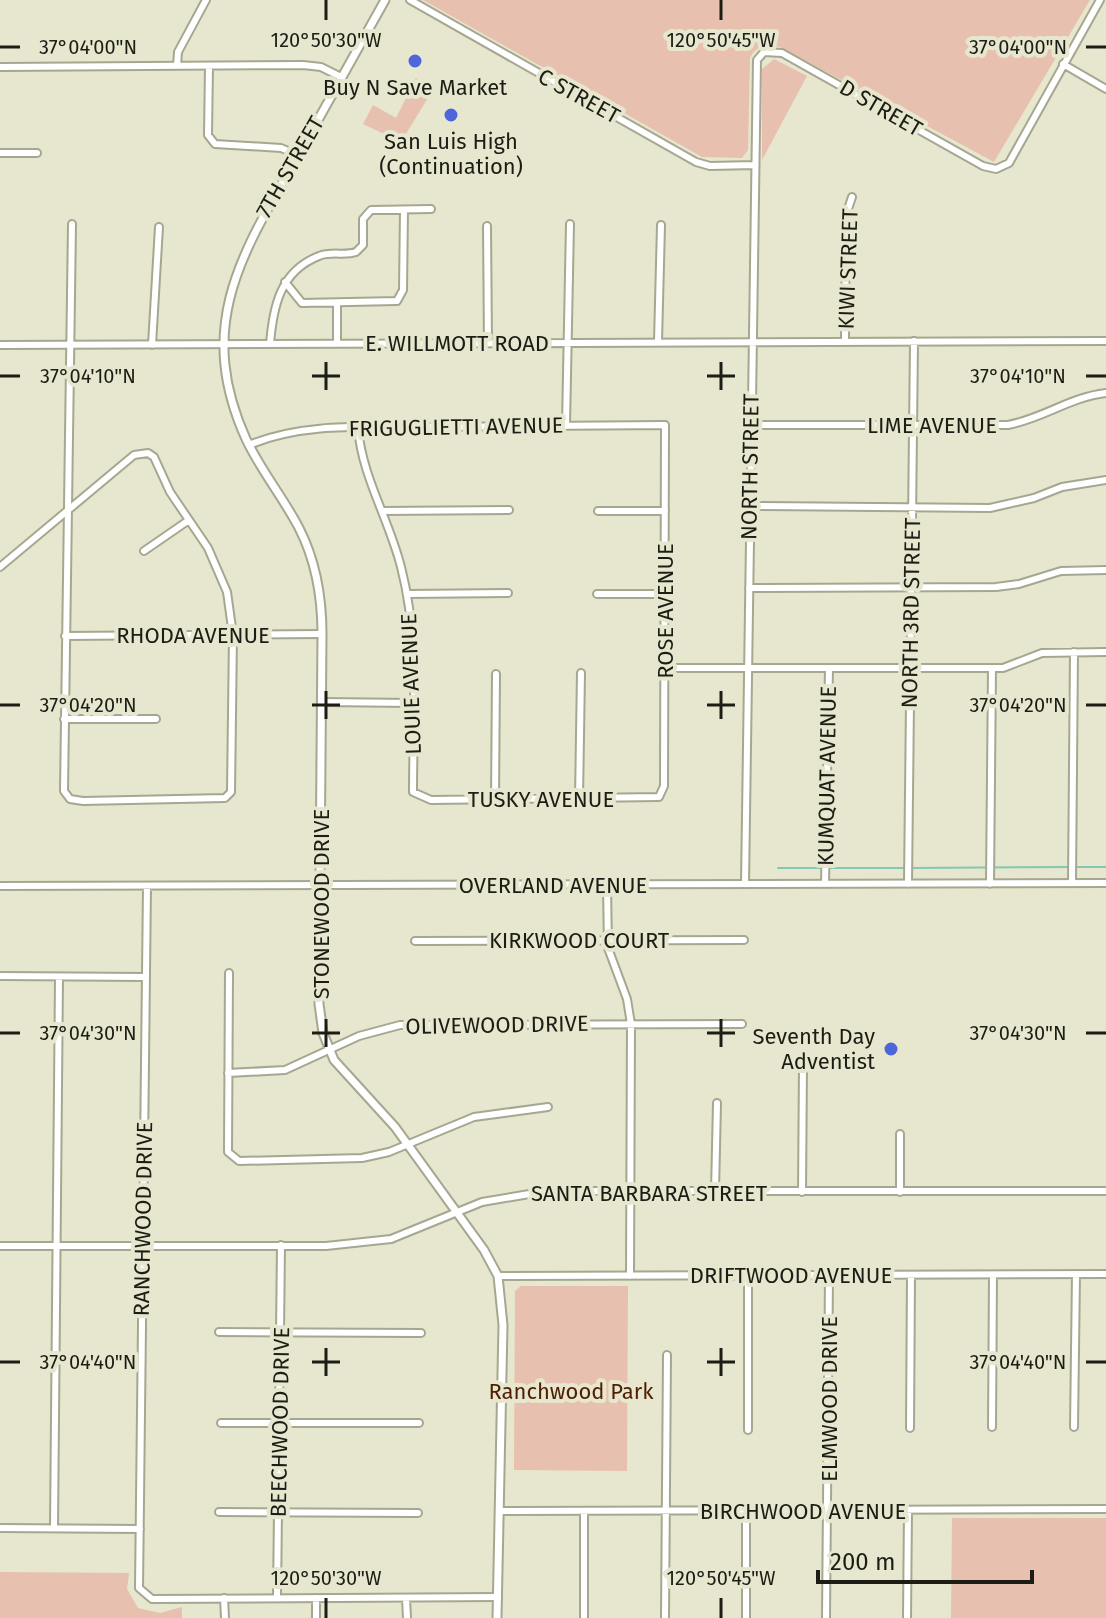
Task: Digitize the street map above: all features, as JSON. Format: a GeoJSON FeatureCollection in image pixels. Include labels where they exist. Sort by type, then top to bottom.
{"type":"FeatureCollection","features":[{"type":"Feature","properties":{"kind":"street"},"geometry":{"type":"LineString","coordinates":[[177,66],[178,52],[206,0]]}},
{"type":"Feature","properties":{"kind":"street","name":"7TH STREET"},"geometry":{"type":"LineString","coordinates":[[224,344],[230,295],[261,216],[385,0]]}},
{"type":"Feature","properties":{"kind":"street","name":"C STREET"},"geometry":{"type":"LineString","coordinates":[[410,0],[696,162],[710,166],[755,165]]}},
{"type":"Feature","properties":{"kind":"street"},"geometry":{"type":"LineString","coordinates":[[1100,0],[1063,64],[1106,89]]}},
{"type":"Feature","properties":{"kind":"street","name":"NORTH STREET"},"geometry":{"type":"LineString","coordinates":[[745,884],[755,65],[764,52]]}},
{"type":"Feature","properties":{"kind":"street","name":"D STREET"},"geometry":{"type":"LineString","coordinates":[[764,52],[782,53],[983,166],[996,169],[1009,163],[1063,64]]}},
{"type":"Feature","properties":{"kind":"street"},"geometry":{"type":"LineString","coordinates":[[209,66],[208,135],[215,144],[281,148],[298,155]]}},
{"type":"Feature","properties":{"kind":"street"},"geometry":{"type":"LineString","coordinates":[[0,67],[313,66],[341,77]]}},
{"type":"Feature","properties":{"kind":"street"},"geometry":{"type":"LineString","coordinates":[[0,153],[37,153]]}},
{"type":"Feature","properties":{"kind":"street","name":"KIWI STREET"},"geometry":{"type":"LineString","coordinates":[[845,341],[846,215],[852,197]]}},
{"type":"Feature","properties":{"kind":"street"},"geometry":{"type":"LineString","coordinates":[[270,344],[279,292],[285,282],[319,256],[356,252],[363,245],[363,219],[368,212],[431,209]]}},
{"type":"Feature","properties":{"kind":"street"},"geometry":{"type":"LineString","coordinates":[[285,282],[302,303],[391,303],[401,298],[404,210]]}},
{"type":"Feature","properties":{"kind":"street"},"geometry":{"type":"LineString","coordinates":[[0,567],[66,511],[134,455],[148,453],[158,463],[166,485],[218,568],[227,592],[233,635],[231,792],[225,798],[211,801],[70,799],[63,784],[66,511],[72,224]]}},
{"type":"Feature","properties":{"kind":"street"},"geometry":{"type":"LineString","coordinates":[[566,425],[570,224]]}},
{"type":"Feature","properties":{"kind":"street"},"geometry":{"type":"LineString","coordinates":[[658,342],[661,225]]}},
{"type":"Feature","properties":{"kind":"street"},"geometry":{"type":"LineString","coordinates":[[487,226],[488,343]]}},
{"type":"Feature","properties":{"kind":"street"},"geometry":{"type":"LineString","coordinates":[[152,345],[159,227]]}},
{"type":"Feature","properties":{"kind":"street"},"geometry":{"type":"LineString","coordinates":[[337,303],[337,344]]}},
{"type":"Feature","properties":{"kind":"street","name":"NORTH 3RD STREET"},"geometry":{"type":"LineString","coordinates":[[908,884],[914,341]]}},
{"type":"Feature","properties":{"kind":"street","name":"E. WILLMOTT ROAD"},"geometry":{"type":"LineString","coordinates":[[0,345],[1106,341]]}},
{"type":"Feature","properties":{"kind":"street","name":"STONEWOOD DRIVE"},"geometry":{"type":"LineString","coordinates":[[224,344],[231,396],[249,445],[309,552],[319,591],[322,634],[320,1014],[329,1051],[342,1072],[376,1104],[407,1144],[498,1276],[503,1325],[497,1618]]}},
{"type":"Feature","properties":{"kind":"street","name":"LIME AVENUE"},"geometry":{"type":"LineString","coordinates":[[751,425],[1008,425],[1039,417],[1066,401],[1106,393]]}},
{"type":"Feature","properties":{"kind":"street","name":"FRIGUGLIETTI AVENUE"},"geometry":{"type":"LineString","coordinates":[[249,445],[300,429],[665,425]]}},
{"type":"Feature","properties":{"kind":"street","name":"ROSE AVENUE"},"geometry":{"type":"LineString","coordinates":[[659,797],[664,786],[665,425]]}},
{"type":"Feature","properties":{"kind":"street","name":"LOUIE AVENUE"},"geometry":{"type":"LineString","coordinates":[[358,428],[364,469],[383,511],[407,594],[414,657],[413,792],[423,799]]}},
{"type":"Feature","properties":{"kind":"street"},"geometry":{"type":"LineString","coordinates":[[750,506],[1001,506],[1062,487],[1106,480]]}},
{"type":"Feature","properties":{"kind":"street"},"geometry":{"type":"LineString","coordinates":[[383,511],[509,510]]}},
{"type":"Feature","properties":{"kind":"street"},"geometry":{"type":"LineString","coordinates":[[598,511],[665,511]]}},
{"type":"Feature","properties":{"kind":"street"},"geometry":{"type":"LineString","coordinates":[[144,551],[189,520]]}},
{"type":"Feature","properties":{"kind":"street"},"geometry":{"type":"LineString","coordinates":[[749,588],[1011,586],[1061,571],[1106,570]]}},
{"type":"Feature","properties":{"kind":"street"},"geometry":{"type":"LineString","coordinates":[[407,594],[508,593]]}},
{"type":"Feature","properties":{"kind":"street"},"geometry":{"type":"LineString","coordinates":[[597,594],[665,594]]}},
{"type":"Feature","properties":{"kind":"street","name":"RHODA AVENUE"},"geometry":{"type":"LineString","coordinates":[[65,636],[322,634]]}},
{"type":"Feature","properties":{"kind":"street"},"geometry":{"type":"LineString","coordinates":[[1072,883],[1074,652]]}},
{"type":"Feature","properties":{"kind":"street"},"geometry":{"type":"LineString","coordinates":[[665,668],[992,668],[1018,664],[1042,653],[1106,652]]}},
{"type":"Feature","properties":{"kind":"street","name":"KUMQUAT AVENUE"},"geometry":{"type":"LineString","coordinates":[[825,884],[829,668]]}},
{"type":"Feature","properties":{"kind":"street"},"geometry":{"type":"LineString","coordinates":[[990,884],[992,668]]}},
{"type":"Feature","properties":{"kind":"street"},"geometry":{"type":"LineString","coordinates":[[579,799],[581,673]]}},
{"type":"Feature","properties":{"kind":"street"},"geometry":{"type":"LineString","coordinates":[[495,800],[496,674]]}},
{"type":"Feature","properties":{"kind":"street"},"geometry":{"type":"LineString","coordinates":[[321,702],[413,703]]}},
{"type":"Feature","properties":{"kind":"street"},"geometry":{"type":"LineString","coordinates":[[64,719],[156,719]]}},
{"type":"Feature","properties":{"kind":"street","name":"TUSKY AVENUE"},"geometry":{"type":"LineString","coordinates":[[423,799],[659,797]]}},
{"type":"Feature","properties":{"kind":"street","name":"OVERLAND AVENUE"},"geometry":{"type":"LineString","coordinates":[[0,886],[1106,883]]}},
{"type":"Feature","properties":{"kind":"street"},"geometry":{"type":"LineString","coordinates":[[607,885],[607,940],[612,964],[630,1008],[631,1024],[630,1276]]}},
{"type":"Feature","properties":{"kind":"street","name":"RANCHWOOD DRIVE"},"geometry":{"type":"LineString","coordinates":[[147,886],[139,1588],[146,1597],[224,1598]]}},
{"type":"Feature","properties":{"kind":"street","name":"KIRKWOOD COURT"},"geometry":{"type":"LineString","coordinates":[[415,941],[744,940]]}},
{"type":"Feature","properties":{"kind":"street"},"geometry":{"type":"LineString","coordinates":[[229,973],[228,1144],[232,1158],[239,1161],[344,1160],[379,1154],[474,1117],[548,1107]]}},
{"type":"Feature","properties":{"kind":"street"},"geometry":{"type":"LineString","coordinates":[[0,976],[146,977]]}},
{"type":"Feature","properties":{"kind":"street"},"geometry":{"type":"LineString","coordinates":[[54,1528],[59,977]]}},
{"type":"Feature","properties":{"kind":"street","name":"OLIVEWOOD DRIVE"},"geometry":{"type":"LineString","coordinates":[[228,1073],[285,1070],[359,1036],[400,1025],[742,1024]]}},
{"type":"Feature","properties":{"kind":"street"},"geometry":{"type":"LineString","coordinates":[[802,1192],[803,1065]]}},
{"type":"Feature","properties":{"kind":"street"},"geometry":{"type":"LineString","coordinates":[[715,1192],[717,1103]]}},
{"type":"Feature","properties":{"kind":"street"},"geometry":{"type":"LineString","coordinates":[[900,1134],[900,1192]]}},
{"type":"Feature","properties":{"kind":"street","name":"SANTA BARBARA STREET"},"geometry":{"type":"LineString","coordinates":[[0,1246],[375,1242],[414,1232],[482,1202],[522,1193],[1106,1191]]}},
{"type":"Feature","properties":{"kind":"street","name":"BEECHWOOD DRIVE"},"geometry":{"type":"LineString","coordinates":[[277,1598],[281,1245]]}},
{"type":"Feature","properties":{"kind":"street"},"geometry":{"type":"LineString","coordinates":[[1074,1427],[1080,1274]]}},
{"type":"Feature","properties":{"kind":"street","name":"DRIFTWOOD AVENUE"},"geometry":{"type":"LineString","coordinates":[[498,1276],[1106,1274]]}},
{"type":"Feature","properties":{"kind":"street"},"geometry":{"type":"LineString","coordinates":[[748,1275],[748,1430]]}},
{"type":"Feature","properties":{"kind":"street","name":"ELMWOOD DRIVE"},"geometry":{"type":"LineString","coordinates":[[826,1618],[829,1275]]}},
{"type":"Feature","properties":{"kind":"street"},"geometry":{"type":"LineString","coordinates":[[910,1428],[911,1275]]}},
{"type":"Feature","properties":{"kind":"street"},"geometry":{"type":"LineString","coordinates":[[992,1427],[993,1275]]}},
{"type":"Feature","properties":{"kind":"street"},"geometry":{"type":"LineString","coordinates":[[219,1332],[421,1333]]}},
{"type":"Feature","properties":{"kind":"street"},"geometry":{"type":"LineString","coordinates":[[665,1618],[667,1355]]}},
{"type":"Feature","properties":{"kind":"street"},"geometry":{"type":"LineString","coordinates":[[221,1423],[419,1423]]}},
{"type":"Feature","properties":{"kind":"street","name":"BIRCHWOOD AVENUE"},"geometry":{"type":"LineString","coordinates":[[500,1511],[1106,1509]]}},
{"type":"Feature","properties":{"kind":"street"},"geometry":{"type":"LineString","coordinates":[[907,1618],[908,1510]]}},
{"type":"Feature","properties":{"kind":"street"},"geometry":{"type":"LineString","coordinates":[[584,1511],[584,1618]]}},
{"type":"Feature","properties":{"kind":"street"},"geometry":{"type":"LineString","coordinates":[[746,1511],[746,1618]]}},
{"type":"Feature","properties":{"kind":"street"},"geometry":{"type":"LineString","coordinates":[[219,1512],[418,1513]]}},
{"type":"Feature","properties":{"kind":"street"},"geometry":{"type":"LineString","coordinates":[[0,1528],[140,1529]]}},
{"type":"Feature","properties":{"kind":"street"},"geometry":{"type":"LineString","coordinates":[[225,1618],[224,1598],[498,1597]]}},
{"type":"Feature","properties":{"kind":"street"},"geometry":{"type":"LineString","coordinates":[[316,1598],[316,1618]]}},
{"type":"Feature","properties":{"kind":"street"},"geometry":{"type":"LineString","coordinates":[[406,1598],[407,1618]]}},
{"type":"Feature","properties":{"kind":"green space"},"geometry":{"type":"Polygon","coordinates":[[[423,0],[1090,0],[994,162],[780,47],[771,46],[759,48],[750,58],[748,150],[742,158],[702,157],[423,0]]]}},
{"type":"Feature","properties":{"kind":"green space"},"geometry":{"type":"Polygon","coordinates":[[[774,59],[807,76],[762,160],[762,69],[774,59]]]}},
{"type":"Feature","properties":{"kind":"green space"},"geometry":{"type":"Polygon","coordinates":[[[416,78],[434,88],[401,142],[363,124],[373,105],[396,118],[416,78]]]}},
{"type":"Feature","properties":{"kind":"green space","name":"Ranchwood Park"},"geometry":{"type":"Polygon","coordinates":[[[521,1286],[628,1286],[627,1471],[514,1470],[515,1291],[521,1286]]]}},
{"type":"Feature","properties":{"kind":"green space"},"geometry":{"type":"Polygon","coordinates":[[[952,1518],[1106,1518],[1106,1618],[951,1618],[952,1518]]]}},
{"type":"Feature","properties":{"kind":"green space"},"geometry":{"type":"Polygon","coordinates":[[[0,1572],[129,1573],[127,1589],[138,1608],[160,1613],[182,1607],[182,1618],[0,1618],[0,1572]]]}},
{"type":"Feature","properties":{"kind":"waterway"},"geometry":{"type":"LineString","coordinates":[[911,868],[1069,867]]}},
{"type":"Feature","properties":{"kind":"waterway"},"geometry":{"type":"LineString","coordinates":[[1075,867],[1106,867]]}},
{"type":"Feature","properties":{"kind":"waterway"},"geometry":{"type":"LineString","coordinates":[[778,868],[905,868]]}},
{"type":"Feature","properties":{"kind":"place","name":"Buy N Save Market"},"geometry":{"type":"Point","coordinates":[415,61]}},
{"type":"Feature","properties":{"kind":"place","name":"San Luis High (Continuation)"},"geometry":{"type":"Point","coordinates":[451,115]}},
{"type":"Feature","properties":{"kind":"place","name":"Seventh Day Adventist"},"geometry":{"type":"Point","coordinates":[891,1049]}}]}
